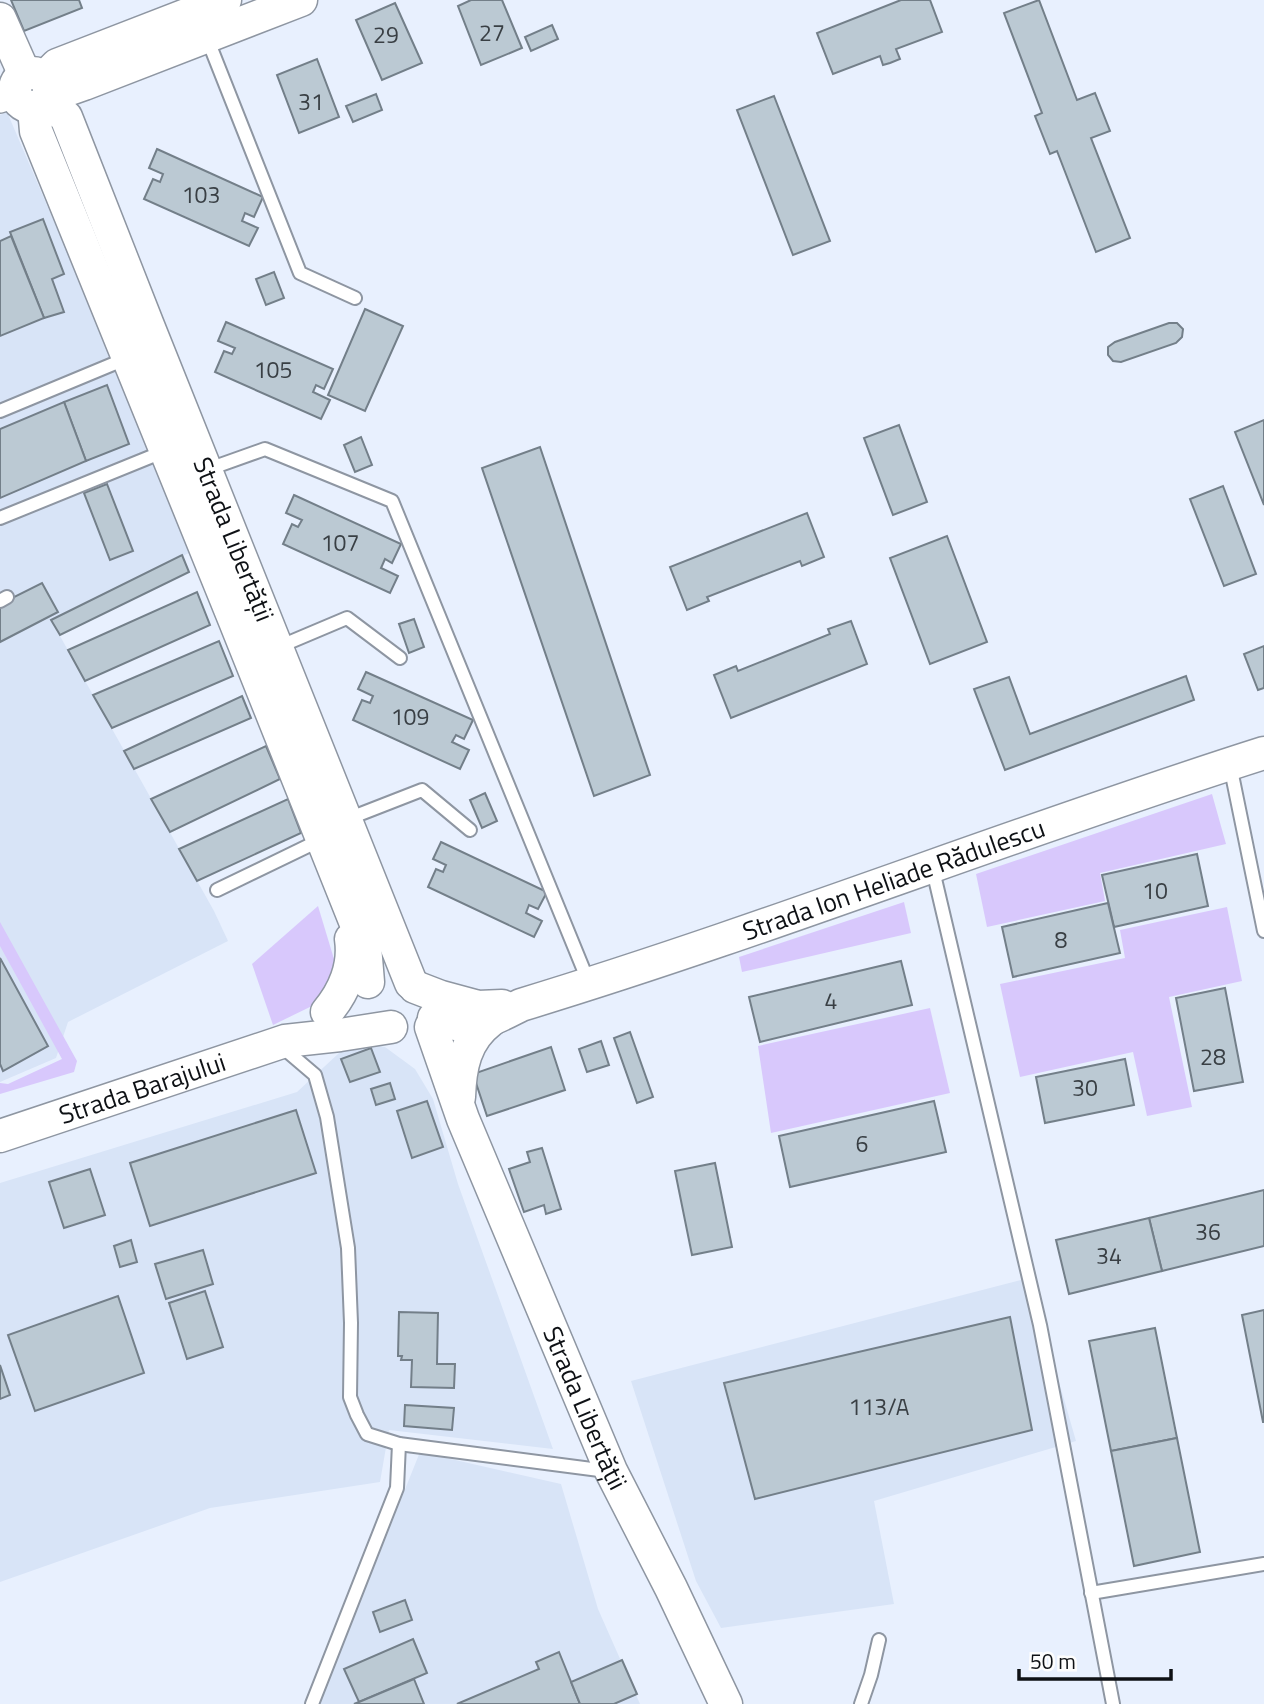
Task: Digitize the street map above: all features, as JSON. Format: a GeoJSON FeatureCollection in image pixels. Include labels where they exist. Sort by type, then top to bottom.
{"type":"FeatureCollection","features":[{"type":"Feature","properties":{"kind":"main road"},"geometry":{"type":"LineString","coordinates":[[31,92],[57,65],[225,0]]}},
{"type":"Feature","properties":{"kind":"main road"},"geometry":{"type":"LineString","coordinates":[[31,92],[67,90],[207,37],[265,7],[301,0]]}},
{"type":"Feature","properties":{"kind":"main road","name":"Strada Libertății"},"geometry":{"type":"LineString","coordinates":[[0,19],[31,92],[66,117],[143,352],[192,475],[322,841],[365,946],[367,985]]}},
{"type":"Feature","properties":{"kind":"main road","name":"Strada Libertății"},"geometry":{"type":"LineString","coordinates":[[192,475],[276,648],[413,985],[426,998],[432,1009],[416,1027],[461,1112],[611,1471],[726,1699]]}},
{"type":"Feature","properties":{"kind":"main road","name":"Strada Ion Heliade Rădulescu"},"geometry":{"type":"LineString","coordinates":[[416,1027],[490,1021],[521,1005],[722,941],[1264,753]]}},
{"type":"Feature","properties":{"kind":"main road"},"geometry":{"type":"LineString","coordinates":[[327,1012],[344,987],[350,968],[352,945],[341,886]]}},
{"type":"Feature","properties":{"kind":"main road","name":"Strada Ion Heliade Rădulescu"},"geometry":{"type":"LineString","coordinates":[[367,985],[378,974],[388,973],[441,996],[478,1007],[521,1005]]}},
{"type":"Feature","properties":{"kind":"main road"},"geometry":{"type":"LineString","coordinates":[[367,985],[367,1007],[416,1027]]}},
{"type":"Feature","properties":{"kind":"main road","name":"Strada Barajului"},"geometry":{"type":"LineString","coordinates":[[281,1042],[367,985]]}},
{"type":"Feature","properties":{"kind":"main road"},"geometry":{"type":"LineString","coordinates":[[461,1112],[463,1059],[472,1039],[481,1027],[490,1021]]}},
{"type":"Feature","properties":{"kind":"main road","name":"Strada Barajului"},"geometry":{"type":"LineString","coordinates":[[0,1136],[281,1042],[416,1027]]}},
{"type":"Feature","properties":{"kind":"lane"},"geometry":{"type":"LineString","coordinates":[[207,37],[300,273],[355,298]]}},
{"type":"Feature","properties":{"kind":"lane"},"geometry":{"type":"LineString","coordinates":[[0,411],[143,352]]}},
{"type":"Feature","properties":{"kind":"lane"},"geometry":{"type":"LineString","coordinates":[[0,518],[180,445]]}},
{"type":"Feature","properties":{"kind":"lane"},"geometry":{"type":"LineString","coordinates":[[192,475],[265,449],[392,501],[589,983]]}},
{"type":"Feature","properties":{"kind":"lane"},"geometry":{"type":"LineString","coordinates":[[276,648],[347,618],[400,658]]}},
{"type":"Feature","properties":{"kind":"lane"},"geometry":{"type":"LineString","coordinates":[[1230,764],[1264,931]]}},
{"type":"Feature","properties":{"kind":"lane"},"geometry":{"type":"LineString","coordinates":[[345,820],[422,790],[470,830]]}},
{"type":"Feature","properties":{"kind":"lane"},"geometry":{"type":"LineString","coordinates":[[217,890],[322,841]]}},
{"type":"Feature","properties":{"kind":"lane"},"geometry":{"type":"LineString","coordinates":[[932,866],[1040,1325],[1113,1704]]}},
{"type":"Feature","properties":{"kind":"lane"},"geometry":{"type":"LineString","coordinates":[[281,1042],[315,1075],[327,1117],[348,1248],[351,1397],[367,1434],[399,1444],[611,1471]]}},
{"type":"Feature","properties":{"kind":"lane"},"geometry":{"type":"LineString","coordinates":[[312,1704],[397,1488],[399,1444]]}},
{"type":"Feature","properties":{"kind":"lane"},"geometry":{"type":"LineString","coordinates":[[1091,1593],[1264,1564]]}},
{"type":"Feature","properties":{"kind":"lane"},"geometry":{"type":"LineString","coordinates":[[861,1704],[879,1640]]}},
{"type":"Feature","properties":{"kind":"shaded area"},"geometry":{"type":"Polygon","coordinates":[[[7,112],[195,550],[51,620],[214,911],[228,941],[68,1022],[56,1058],[0,1082],[0,115],[7,112]]]}},
{"type":"Feature","properties":{"kind":"shaded area"},"geometry":{"type":"Polygon","coordinates":[[[1212,794],[1226,844],[1100,873],[1105,901],[987,927],[976,874],[1212,794]]]}},
{"type":"Feature","properties":{"kind":"shaded area"},"geometry":{"type":"Polygon","coordinates":[[[904,902],[911,933],[742,972],[739,957],[904,902]]]}},
{"type":"Feature","properties":{"kind":"shaded area"},"geometry":{"type":"Polygon","coordinates":[[[318,906],[337,969],[312,1006],[273,1025],[252,964],[318,906]]]}},
{"type":"Feature","properties":{"kind":"shaded area"},"geometry":{"type":"Polygon","coordinates":[[[1227,907],[1242,981],[1169,997],[1192,1107],[1147,1116],[1133,1052],[1020,1077],[1000,984],[1125,958],[1120,930],[1227,907]]]}},
{"type":"Feature","properties":{"kind":"shaded area"},"geometry":{"type":"Polygon","coordinates":[[[0,922],[77,1061],[74,1072],[0,1094],[0,1083],[8,1084],[62,1059],[0,946],[0,922]]]}},
{"type":"Feature","properties":{"kind":"shaded area"},"geometry":{"type":"Polygon","coordinates":[[[930,1008],[950,1093],[771,1133],[758,1046],[930,1008]]]}},
{"type":"Feature","properties":{"kind":"shaded area"},"geometry":{"type":"Polygon","coordinates":[[[352,1041],[385,1047],[415,1069],[433,1099],[458,1184],[553,1449],[389,1430],[380,1482],[210,1508],[0,1582],[0,1183],[297,1092],[352,1041]]]}},
{"type":"Feature","properties":{"kind":"shaded area"},"geometry":{"type":"Polygon","coordinates":[[[1029,1278],[1076,1441],[874,1501],[894,1604],[721,1628],[696,1581],[631,1381],[1029,1278]]]}},
{"type":"Feature","properties":{"kind":"shaded area"},"geometry":{"type":"Polygon","coordinates":[[[420,1452],[561,1484],[598,1609],[640,1704],[319,1704],[420,1452]]]}},
{"type":"Feature","properties":{"kind":"building"},"geometry":{"type":"Polygon","coordinates":[[[11,0],[79,0],[82,8],[24,31],[11,0]]]}},
{"type":"Feature","properties":{"kind":"building"},"geometry":{"type":"Polygon","coordinates":[[[471,0],[502,0],[522,48],[481,65],[458,6],[471,0]]]}},
{"type":"Feature","properties":{"kind":"building"},"geometry":{"type":"Polygon","coordinates":[[[901,0],[930,0],[942,32],[896,49],[900,59],[890,63],[883,65],[880,56],[833,74],[817,33],[901,0]]]}},
{"type":"Feature","properties":{"kind":"building"},"geometry":{"type":"Polygon","coordinates":[[[1039,0],[1077,100],[1095,93],[1110,131],[1091,138],[1130,238],[1096,252],[1057,151],[1050,154],[1035,116],[1042,113],[1004,13],[1039,0]]]}},
{"type":"Feature","properties":{"kind":"building"},"geometry":{"type":"Polygon","coordinates":[[[395,3],[422,63],[382,80],[356,20],[395,3]]]}},
{"type":"Feature","properties":{"kind":"building"},"geometry":{"type":"Polygon","coordinates":[[[552,25],[558,39],[531,51],[525,37],[552,25]]]}},
{"type":"Feature","properties":{"kind":"building"},"geometry":{"type":"Polygon","coordinates":[[[317,59],[339,117],[299,133],[277,75],[317,59]]]}},
{"type":"Feature","properties":{"kind":"building"},"geometry":{"type":"Polygon","coordinates":[[[376,94],[382,110],[353,122],[346,106],[376,94]]]}},
{"type":"Feature","properties":{"kind":"building"},"geometry":{"type":"Polygon","coordinates":[[[774,96],[830,241],[793,255],[737,110],[774,96]]]}},
{"type":"Feature","properties":{"kind":"building"},"geometry":{"type":"Polygon","coordinates":[[[157,149],[263,197],[254,217],[245,213],[242,221],[258,228],[249,246],[144,199],[153,179],[160,182],[163,174],[149,168],[157,149]]]}},
{"type":"Feature","properties":{"kind":"building"},"geometry":{"type":"Polygon","coordinates":[[[43,219],[64,274],[52,279],[64,312],[44,318],[10,232],[43,219]]]}},
{"type":"Feature","properties":{"kind":"building"},"geometry":{"type":"Polygon","coordinates":[[[11,236],[44,318],[0,336],[0,241],[11,236]]]}},
{"type":"Feature","properties":{"kind":"building"},"geometry":{"type":"Polygon","coordinates":[[[274,272],[284,298],[266,305],[256,279],[274,272]]]}},
{"type":"Feature","properties":{"kind":"building"},"geometry":{"type":"Polygon","coordinates":[[[365,309],[403,326],[365,411],[328,395],[365,309]]]}},
{"type":"Feature","properties":{"kind":"building"},"geometry":{"type":"Polygon","coordinates":[[[226,322],[333,369],[324,389],[316,385],[313,392],[330,400],[321,419],[215,372],[224,351],[232,354],[235,348],[218,341],[226,322]]]}},
{"type":"Feature","properties":{"kind":"building"},"geometry":{"type":"Polygon","coordinates":[[[1169,323],[1177,323],[1183,329],[1182,337],[1176,343],[1121,362],[1113,361],[1108,355],[1108,347],[1115,342],[1169,323]]]}},
{"type":"Feature","properties":{"kind":"building"},"geometry":{"type":"Polygon","coordinates":[[[107,385],[129,444],[86,461],[64,402],[107,385]]]}},
{"type":"Feature","properties":{"kind":"building"},"geometry":{"type":"Polygon","coordinates":[[[64,402],[86,461],[0,498],[0,429],[64,402]]]}},
{"type":"Feature","properties":{"kind":"building"},"geometry":{"type":"Polygon","coordinates":[[[1264,420],[1264,505],[1235,432],[1264,420]]]}},
{"type":"Feature","properties":{"kind":"building"},"geometry":{"type":"Polygon","coordinates":[[[899,425],[927,502],[893,515],[864,438],[899,425]]]}},
{"type":"Feature","properties":{"kind":"building"},"geometry":{"type":"Polygon","coordinates":[[[361,437],[372,465],[355,472],[344,445],[361,437]]]}},
{"type":"Feature","properties":{"kind":"building"},"geometry":{"type":"Polygon","coordinates":[[[540,447],[650,775],[594,796],[482,468],[540,447]]]}},
{"type":"Feature","properties":{"kind":"building"},"geometry":{"type":"Polygon","coordinates":[[[107,484],[133,551],[110,560],[84,493],[107,484]]]}},
{"type":"Feature","properties":{"kind":"building"},"geometry":{"type":"Polygon","coordinates":[[[1223,486],[1256,574],[1224,586],[1190,499],[1223,486]]]}},
{"type":"Feature","properties":{"kind":"building"},"geometry":{"type":"Polygon","coordinates":[[[294,495],[401,544],[392,563],[385,559],[381,568],[398,576],[390,593],[283,544],[292,524],[298,527],[302,520],[286,513],[294,495]]]}},
{"type":"Feature","properties":{"kind":"building"},"geometry":{"type":"Polygon","coordinates":[[[807,513],[824,557],[802,566],[800,561],[707,597],[709,601],[687,610],[670,567],[807,513]]]}},
{"type":"Feature","properties":{"kind":"building"},"geometry":{"type":"Polygon","coordinates":[[[947,536],[987,642],[930,664],[890,558],[947,536]]]}},
{"type":"Feature","properties":{"kind":"building"},"geometry":{"type":"Polygon","coordinates":[[[182,555],[189,572],[60,635],[51,620],[182,555]]]}},
{"type":"Feature","properties":{"kind":"building"},"geometry":{"type":"Polygon","coordinates":[[[42,583],[58,612],[0,642],[0,604],[42,583]]]}},
{"type":"Feature","properties":{"kind":"building"},"geometry":{"type":"Polygon","coordinates":[[[197,592],[210,625],[85,681],[68,650],[197,592]]]}},
{"type":"Feature","properties":{"kind":"building"},"geometry":{"type":"Polygon","coordinates":[[[414,619],[424,647],[409,653],[399,624],[414,619]]]}},
{"type":"Feature","properties":{"kind":"building"},"geometry":{"type":"Polygon","coordinates":[[[851,621],[867,664],[731,718],[714,675],[736,666],[738,671],[830,634],[828,629],[851,621]]]}},
{"type":"Feature","properties":{"kind":"building"},"geometry":{"type":"Polygon","coordinates":[[[219,641],[233,676],[112,728],[93,695],[219,641]]]}},
{"type":"Feature","properties":{"kind":"building"},"geometry":{"type":"Polygon","coordinates":[[[1264,646],[1264,688],[1258,690],[1244,654],[1264,646]]]}},
{"type":"Feature","properties":{"kind":"building"},"geometry":{"type":"Polygon","coordinates":[[[366,672],[473,720],[464,739],[456,735],[452,742],[469,750],[460,769],[353,720],[362,700],[370,703],[373,696],[358,689],[366,672]]]}},
{"type":"Feature","properties":{"kind":"building"},"geometry":{"type":"Polygon","coordinates":[[[1186,676],[1194,700],[1005,770],[974,689],[1009,677],[1030,734],[1186,676]]]}},
{"type":"Feature","properties":{"kind":"building"},"geometry":{"type":"Polygon","coordinates":[[[242,696],[251,718],[134,769],[124,751],[242,696]]]}},
{"type":"Feature","properties":{"kind":"building"},"geometry":{"type":"Polygon","coordinates":[[[266,746],[280,779],[170,832],[151,799],[266,746]]]}},
{"type":"Feature","properties":{"kind":"building"},"geometry":{"type":"Polygon","coordinates":[[[485,793],[497,821],[482,828],[470,800],[485,793]]]}},
{"type":"Feature","properties":{"kind":"building"},"geometry":{"type":"Polygon","coordinates":[[[288,799],[301,833],[197,881],[179,849],[288,799]]]}},
{"type":"Feature","properties":{"kind":"building"},"geometry":{"type":"Polygon","coordinates":[[[441,842],[547,892],[538,909],[529,905],[526,913],[542,921],[534,937],[428,887],[436,869],[443,872],[446,865],[433,859],[441,842]]]}},
{"type":"Feature","properties":{"kind":"building"},"geometry":{"type":"Polygon","coordinates":[[[1197,854],[1208,906],[1114,927],[1102,875],[1197,854]]]}},
{"type":"Feature","properties":{"kind":"building"},"geometry":{"type":"Polygon","coordinates":[[[1108,903],[1120,953],[1013,977],[1002,927],[1108,903]]]}},
{"type":"Feature","properties":{"kind":"building"},"geometry":{"type":"Polygon","coordinates":[[[0,958],[48,1046],[3,1071],[0,1064],[0,958]]]}},
{"type":"Feature","properties":{"kind":"building"},"geometry":{"type":"Polygon","coordinates":[[[901,961],[912,1005],[760,1042],[749,997],[901,961]]]}},
{"type":"Feature","properties":{"kind":"building"},"geometry":{"type":"Polygon","coordinates":[[[1225,988],[1243,1082],[1194,1091],[1176,998],[1225,988]]]}},
{"type":"Feature","properties":{"kind":"building"},"geometry":{"type":"Polygon","coordinates":[[[630,1032],[653,1097],[637,1103],[614,1038],[630,1032]]]}},
{"type":"Feature","properties":{"kind":"building"},"geometry":{"type":"Polygon","coordinates":[[[601,1041],[609,1065],[587,1072],[579,1049],[601,1041]]]}},
{"type":"Feature","properties":{"kind":"building"},"geometry":{"type":"Polygon","coordinates":[[[551,1047],[565,1090],[487,1116],[473,1074],[551,1047]]]}},
{"type":"Feature","properties":{"kind":"building"},"geometry":{"type":"Polygon","coordinates":[[[371,1048],[380,1072],[350,1082],[341,1059],[371,1048]]]}},
{"type":"Feature","properties":{"kind":"building"},"geometry":{"type":"Polygon","coordinates":[[[1125,1059],[1134,1105],[1045,1123],[1036,1077],[1125,1059]]]}},
{"type":"Feature","properties":{"kind":"building"},"geometry":{"type":"Polygon","coordinates":[[[390,1083],[395,1099],[376,1105],[371,1089],[390,1083]]]}},
{"type":"Feature","properties":{"kind":"building"},"geometry":{"type":"Polygon","coordinates":[[[427,1101],[443,1147],[412,1158],[397,1111],[427,1101]]]}},
{"type":"Feature","properties":{"kind":"building"},"geometry":{"type":"Polygon","coordinates":[[[934,1101],[946,1152],[790,1187],[779,1136],[934,1101]]]}},
{"type":"Feature","properties":{"kind":"building"},"geometry":{"type":"Polygon","coordinates":[[[296,1110],[316,1173],[150,1226],[130,1163],[296,1110]]]}},
{"type":"Feature","properties":{"kind":"building"},"geometry":{"type":"Polygon","coordinates":[[[542,1148],[561,1209],[546,1214],[544,1205],[524,1212],[509,1169],[530,1162],[527,1152],[542,1148]]]}},
{"type":"Feature","properties":{"kind":"building"},"geometry":{"type":"Polygon","coordinates":[[[715,1163],[732,1247],[692,1255],[675,1171],[715,1163]]]}},
{"type":"Feature","properties":{"kind":"building"},"geometry":{"type":"Polygon","coordinates":[[[90,1169],[105,1215],[64,1228],[49,1182],[90,1169]]]}},
{"type":"Feature","properties":{"kind":"building"},"geometry":{"type":"Polygon","coordinates":[[[1264,1190],[1264,1246],[1162,1271],[1149,1218],[1264,1190]]]}},
{"type":"Feature","properties":{"kind":"building"},"geometry":{"type":"Polygon","coordinates":[[[1149,1218],[1162,1271],[1069,1294],[1056,1240],[1149,1218]]]}},
{"type":"Feature","properties":{"kind":"building"},"geometry":{"type":"Polygon","coordinates":[[[131,1240],[137,1262],[120,1267],[114,1246],[131,1240]]]}},
{"type":"Feature","properties":{"kind":"building"},"geometry":{"type":"Polygon","coordinates":[[[203,1250],[213,1284],[166,1299],[155,1264],[203,1250]]]}},
{"type":"Feature","properties":{"kind":"building"},"geometry":{"type":"Polygon","coordinates":[[[205,1291],[223,1347],[187,1359],[169,1303],[205,1291]]]}},
{"type":"Feature","properties":{"kind":"building"},"geometry":{"type":"Polygon","coordinates":[[[118,1296],[144,1373],[35,1411],[8,1335],[118,1296]]]}},
{"type":"Feature","properties":{"kind":"building"},"geometry":{"type":"Polygon","coordinates":[[[1264,1310],[1264,1422],[1263,1422],[1242,1315],[1264,1310]]]}},
{"type":"Feature","properties":{"kind":"building"},"geometry":{"type":"Polygon","coordinates":[[[399,1312],[438,1313],[437,1364],[455,1364],[454,1388],[411,1387],[412,1360],[401,1360],[402,1356],[398,1356],[399,1312]]]}},
{"type":"Feature","properties":{"kind":"building"},"geometry":{"type":"Polygon","coordinates":[[[1010,1317],[1032,1430],[755,1499],[724,1383],[1010,1317]]]}},
{"type":"Feature","properties":{"kind":"building"},"geometry":{"type":"Polygon","coordinates":[[[1155,1328],[1177,1438],[1111,1451],[1089,1341],[1155,1328]]]}},
{"type":"Feature","properties":{"kind":"building"},"geometry":{"type":"Polygon","coordinates":[[[0,1365],[10,1395],[0,1399],[0,1365]]]}},
{"type":"Feature","properties":{"kind":"building"},"geometry":{"type":"Polygon","coordinates":[[[405,1405],[454,1408],[452,1430],[404,1426],[405,1405]]]}},
{"type":"Feature","properties":{"kind":"building"},"geometry":{"type":"Polygon","coordinates":[[[1177,1438],[1200,1552],[1134,1566],[1111,1451],[1177,1438]]]}},
{"type":"Feature","properties":{"kind":"building"},"geometry":{"type":"Polygon","coordinates":[[[405,1600],[412,1620],[380,1632],[373,1612],[405,1600]]]}},
{"type":"Feature","properties":{"kind":"building"},"geometry":{"type":"Polygon","coordinates":[[[413,1639],[427,1673],[359,1702],[344,1669],[413,1639]]]}},
{"type":"Feature","properties":{"kind":"building"},"geometry":{"type":"Polygon","coordinates":[[[559,1652],[580,1704],[457,1704],[539,1669],[536,1662],[559,1652]]]}},
{"type":"Feature","properties":{"kind":"building"},"geometry":{"type":"Polygon","coordinates":[[[622,1660],[637,1694],[614,1704],[580,1704],[571,1682],[622,1660]]]}},
{"type":"Feature","properties":{"kind":"building"},"geometry":{"type":"Polygon","coordinates":[[[414,1679],[424,1704],[354,1704],[359,1702],[414,1679]]]}}]}
